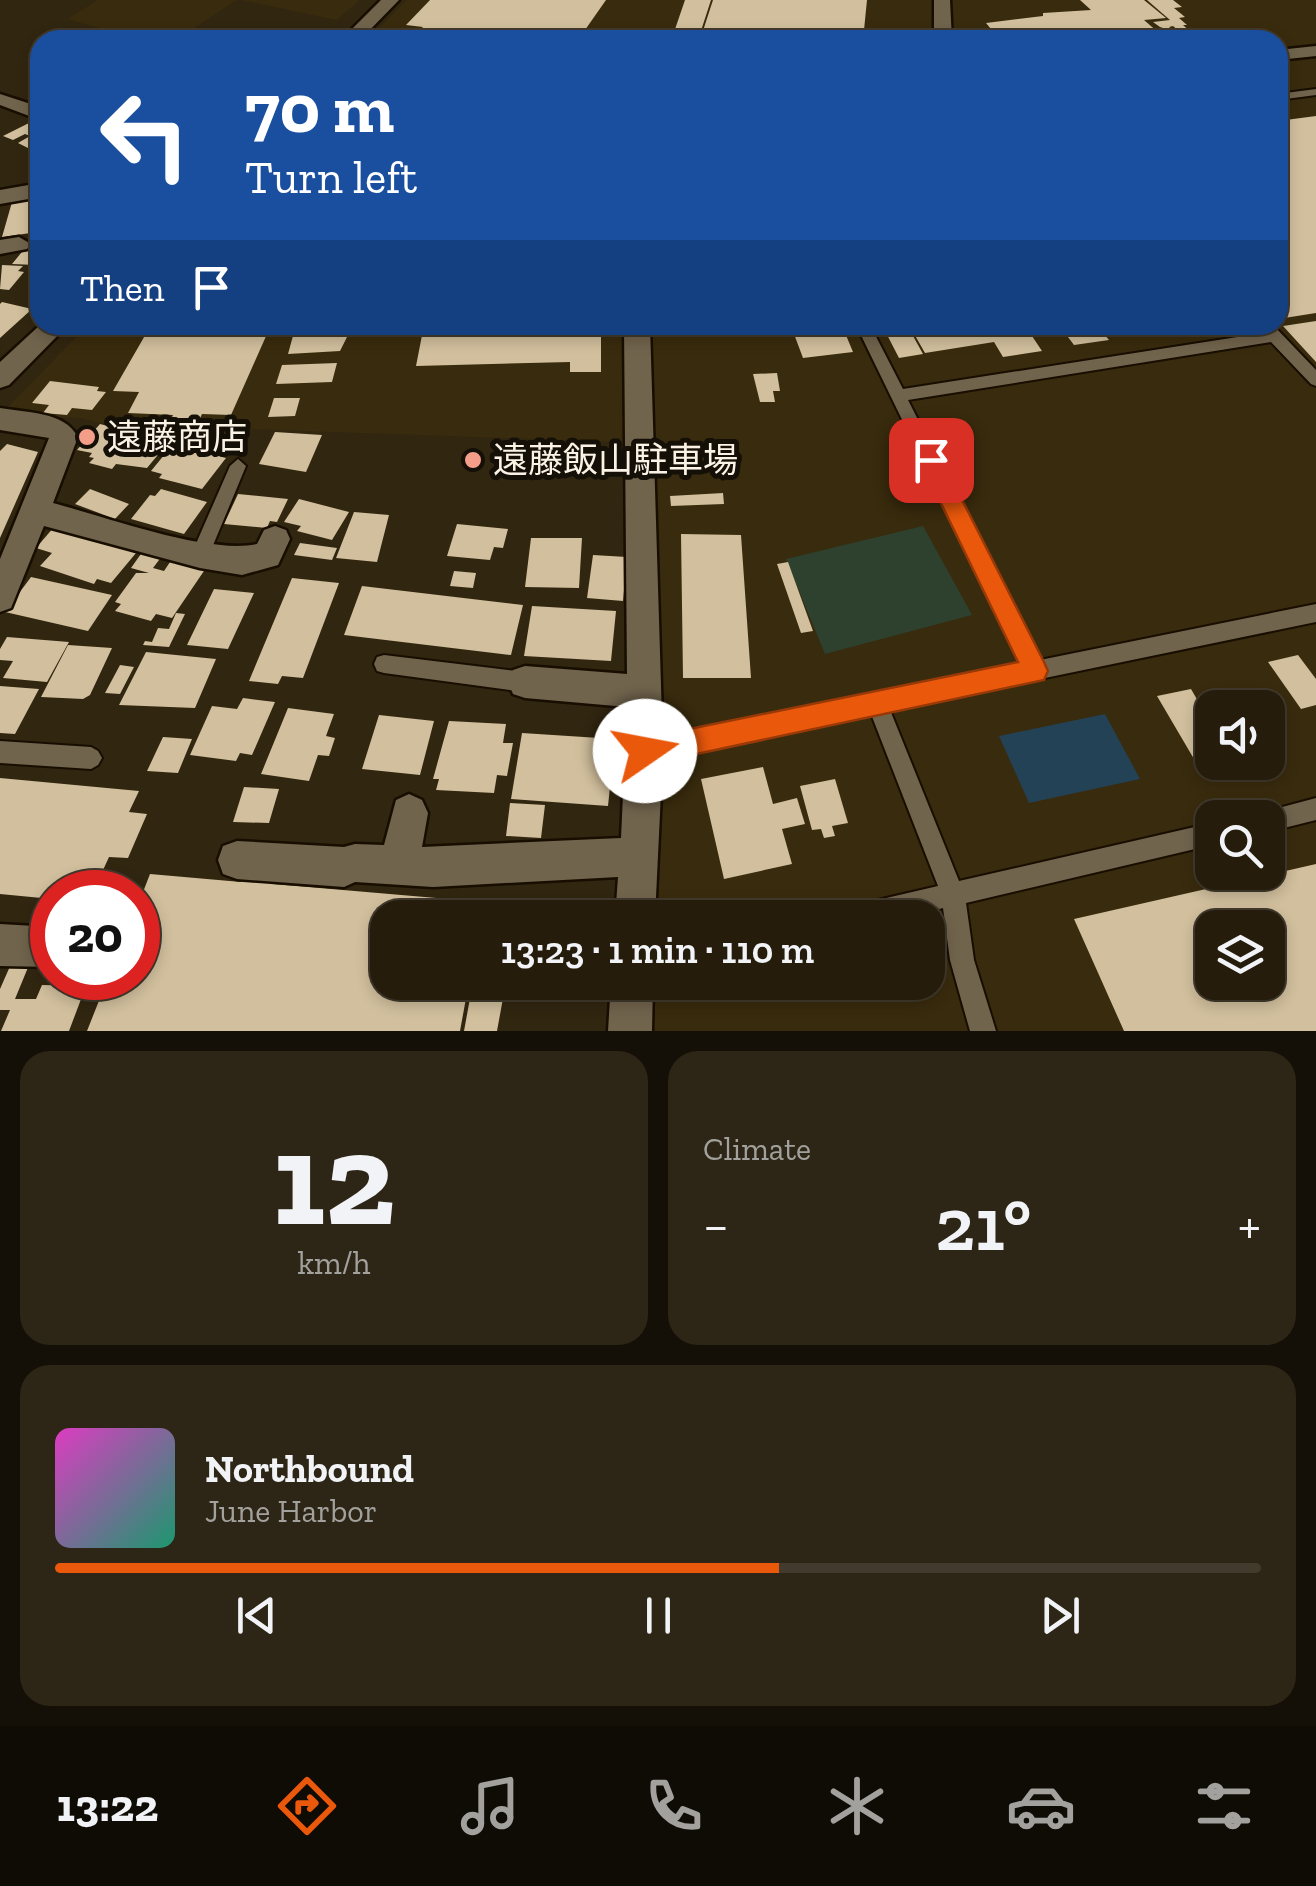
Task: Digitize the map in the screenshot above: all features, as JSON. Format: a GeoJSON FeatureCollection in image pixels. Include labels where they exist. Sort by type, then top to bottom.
{"type":"FeatureCollection","features":[{"type":"Feature","properties":{"kind":"street"},"geometry":{"type":"LineString","coordinates":[[360,30],[391,0]]}},
{"type":"Feature","properties":{"kind":"street"},"geometry":{"type":"LineString","coordinates":[[942,0],[943,30]]}},
{"type":"Feature","properties":{"kind":"street"},"geometry":{"type":"LineString","coordinates":[[1288,54],[1316,51]]}},
{"type":"Feature","properties":{"kind":"street"},"geometry":{"type":"LineString","coordinates":[[0,197],[30,192]]}},
{"type":"Feature","properties":{"kind":"street"},"geometry":{"type":"LineString","coordinates":[[0,378],[45,335]]}},
{"type":"Feature","properties":{"kind":"street"},"geometry":{"type":"LineString","coordinates":[[636,900],[645,751],[637,335]]}},
{"type":"Feature","properties":{"kind":"street"},"geometry":{"type":"LineString","coordinates":[[0,419],[58,429],[64,437],[0,598]]}},
{"type":"Feature","properties":{"kind":"street"},"geometry":{"type":"LineString","coordinates":[[35,511],[200,555],[242,562],[267,555],[275,539]]}},
{"type":"Feature","properties":{"kind":"street"},"geometry":{"type":"LineString","coordinates":[[525,682],[644,692]]}},
{"type":"Feature","properties":{"kind":"street"},"geometry":{"type":"LineString","coordinates":[[400,864],[409,813]]}},
{"type":"Feature","properties":{"kind":"street"},"geometry":{"type":"LineString","coordinates":[[237,860],[344,867],[355,863],[433,867],[638,857]]}},
{"type":"Feature","properties":{"kind":"street"},"geometry":{"type":"LineString","coordinates":[[0,945],[30,946]]}},
{"type":"Feature","properties":{"kind":"street"},"geometry":{"type":"LineString","coordinates":[[630,1031],[631,1000]]}},
{"type":"Feature","properties":{"kind":"lane"},"geometry":{"type":"LineString","coordinates":[[1288,96],[1316,92]]}},
{"type":"Feature","properties":{"kind":"lane"},"geometry":{"type":"LineString","coordinates":[[869,335],[1035,671]]}},
{"type":"Feature","properties":{"kind":"lane"},"geometry":{"type":"LineString","coordinates":[[898,396],[1241,335]]}},
{"type":"Feature","properties":{"kind":"lane"},"geometry":{"type":"LineString","coordinates":[[1274,335],[1316,380]]}},
{"type":"Feature","properties":{"kind":"lane"},"geometry":{"type":"LineString","coordinates":[[200,555],[238,466]]}},
{"type":"Feature","properties":{"kind":"lane"},"geometry":{"type":"LineString","coordinates":[[645,751],[1316,613]]}},
{"type":"Feature","properties":{"kind":"lane"},"geometry":{"type":"LineString","coordinates":[[384,664],[525,682]]}},
{"type":"Feature","properties":{"kind":"lane"},"geometry":{"type":"LineString","coordinates":[[877,704],[954,894],[962,960],[983,1031]]}},
{"type":"Feature","properties":{"kind":"lane"},"geometry":{"type":"LineString","coordinates":[[0,752],[91,758]]}},
{"type":"Feature","properties":{"kind":"lane"},"geometry":{"type":"LineString","coordinates":[[1285,817],[1316,810]]}},
{"type":"Feature","properties":{"kind":"lane"},"geometry":{"type":"LineString","coordinates":[[928,900],[1195,838]]}},
{"type":"Feature","properties":{"kind":"shaded area"},"geometry":{"type":"Polygon","coordinates":[[[98,0],[237,0],[191,30],[108,30],[67,19],[98,0]]]}},
{"type":"Feature","properties":{"kind":"shaded area"},"geometry":{"type":"Polygon","coordinates":[[[241,0],[360,0],[337,20],[241,0]]]}},
{"type":"Feature","properties":{"kind":"shaded area"},"geometry":{"type":"Polygon","coordinates":[[[407,0],[1316,0],[1316,1031],[644,1031],[646,1000],[945,1000],[945,900],[652,900],[662,717],[650,443],[247,429],[233,455],[80,418],[0,415],[78,335],[1288,335],[1288,30],[377,30],[407,0]]]}},
{"type":"Feature","properties":{"kind":"green space"},"geometry":{"type":"Polygon","coordinates":[[[923,526],[972,615],[825,654],[786,559],[923,526]]]}},
{"type":"Feature","properties":{"kind":"water"},"geometry":{"type":"Polygon","coordinates":[[[1105,714],[1140,779],[1029,803],[999,736],[1105,714]]]}},
{"type":"Feature","properties":{"kind":"building"},"geometry":{"type":"Polygon","coordinates":[[[430,0],[606,0],[585,30],[420,30],[423,27],[406,25],[430,0]]]}},
{"type":"Feature","properties":{"kind":"building"},"geometry":{"type":"Polygon","coordinates":[[[685,0],[711,0],[701,30],[675,30],[685,0]]]}},
{"type":"Feature","properties":{"kind":"building"},"geometry":{"type":"Polygon","coordinates":[[[713,0],[867,0],[864,30],[703,30],[713,0]]]}},
{"type":"Feature","properties":{"kind":"building"},"geometry":{"type":"Polygon","coordinates":[[[1080,0],[1144,0],[1166,18],[1144,20],[1156,30],[992,30],[986,23],[1043,13],[1091,10],[1080,0]]]}},
{"type":"Feature","properties":{"kind":"building"},"geometry":{"type":"Polygon","coordinates":[[[1147,0],[1173,0],[1182,7],[1174,8],[1185,17],[1179,18],[1188,30],[1173,26],[1169,30],[1153,22],[1170,20],[1147,0]]]}},
{"type":"Feature","properties":{"kind":"building"},"geometry":{"type":"Polygon","coordinates":[[[1316,116],[1316,313],[1288,317],[1288,120],[1316,116]]]}},
{"type":"Feature","properties":{"kind":"building"},"geometry":{"type":"Polygon","coordinates":[[[30,122],[30,136],[25,134],[13,140],[3,136],[30,122]]]}},
{"type":"Feature","properties":{"kind":"building"},"geometry":{"type":"Polygon","coordinates":[[[30,136],[30,147],[18,143],[30,136]]]}},
{"type":"Feature","properties":{"kind":"building"},"geometry":{"type":"Polygon","coordinates":[[[30,199],[30,233],[2,237],[12,202],[30,199]]]}},
{"type":"Feature","properties":{"kind":"building"},"geometry":{"type":"Polygon","coordinates":[[[30,247],[30,265],[12,264],[30,247]]]}},
{"type":"Feature","properties":{"kind":"building"},"geometry":{"type":"Polygon","coordinates":[[[2,265],[23,266],[18,271],[24,272],[9,290],[0,289],[2,265]]]}},
{"type":"Feature","properties":{"kind":"building"},"geometry":{"type":"Polygon","coordinates":[[[0,304],[30,311],[0,338],[0,304]]]}},
{"type":"Feature","properties":{"kind":"building"},"geometry":{"type":"Polygon","coordinates":[[[1316,321],[1316,362],[1288,331],[1288,325],[1316,321]]]}},
{"type":"Feature","properties":{"kind":"building"},"geometry":{"type":"Polygon","coordinates":[[[145,335],[267,335],[231,415],[202,414],[196,427],[168,426],[173,415],[128,413],[139,392],[113,391],[145,335]]]}},
{"type":"Feature","properties":{"kind":"building"},"geometry":{"type":"Polygon","coordinates":[[[293,335],[361,335],[347,337],[340,351],[288,354],[293,335]]]}},
{"type":"Feature","properties":{"kind":"building"},"geometry":{"type":"Polygon","coordinates":[[[422,335],[601,335],[601,372],[570,372],[570,362],[416,366],[422,335]]]}},
{"type":"Feature","properties":{"kind":"building"},"geometry":{"type":"Polygon","coordinates":[[[794,335],[846,335],[853,352],[803,358],[794,335]]]}},
{"type":"Feature","properties":{"kind":"building"},"geometry":{"type":"Polygon","coordinates":[[[887,335],[913,335],[923,354],[899,358],[887,335]]]}},
{"type":"Feature","properties":{"kind":"building"},"geometry":{"type":"Polygon","coordinates":[[[915,335],[1038,335],[1032,336],[1042,351],[1003,357],[994,342],[925,353],[915,335]]]}},
{"type":"Feature","properties":{"kind":"building"},"geometry":{"type":"Polygon","coordinates":[[[1066,335],[1105,335],[1109,340],[1074,345],[1066,335]]]}},
{"type":"Feature","properties":{"kind":"building"},"geometry":{"type":"Polygon","coordinates":[[[337,363],[332,382],[276,384],[282,365],[337,363]]]}},
{"type":"Feature","properties":{"kind":"building"},"geometry":{"type":"Polygon","coordinates":[[[777,373],[780,391],[773,391],[775,402],[760,402],[753,374],[777,373]]]}},
{"type":"Feature","properties":{"kind":"building"},"geometry":{"type":"Polygon","coordinates":[[[50,381],[99,387],[97,391],[106,392],[92,410],[72,408],[67,415],[43,413],[49,405],[32,403],[50,381]]]}},
{"type":"Feature","properties":{"kind":"building"},"geometry":{"type":"Polygon","coordinates":[[[274,398],[300,398],[295,416],[268,417],[274,398]]]}},
{"type":"Feature","properties":{"kind":"building"},"geometry":{"type":"Polygon","coordinates":[[[100,424],[167,444],[147,468],[116,464],[112,469],[89,463],[94,458],[89,457],[92,453],[77,450],[100,424]]]}},
{"type":"Feature","properties":{"kind":"building"},"geometry":{"type":"Polygon","coordinates":[[[275,432],[322,435],[306,472],[259,464],[275,432]]]}},
{"type":"Feature","properties":{"kind":"building"},"geometry":{"type":"Polygon","coordinates":[[[7,444],[38,452],[0,538],[0,451],[7,444]]]}},
{"type":"Feature","properties":{"kind":"building"},"geometry":{"type":"Polygon","coordinates":[[[184,447],[226,458],[202,489],[159,478],[162,474],[151,471],[169,449],[180,452],[184,447]]]}},
{"type":"Feature","properties":{"kind":"building"},"geometry":{"type":"Polygon","coordinates":[[[90,489],[129,504],[115,519],[75,504],[90,489]]]}},
{"type":"Feature","properties":{"kind":"building"},"geometry":{"type":"Polygon","coordinates":[[[161,489],[207,502],[184,534],[131,519],[150,495],[155,496],[161,489]]]}},
{"type":"Feature","properties":{"kind":"building"},"geometry":{"type":"Polygon","coordinates":[[[723,493],[724,504],[671,506],[670,496],[723,493]]]}},
{"type":"Feature","properties":{"kind":"building"},"geometry":{"type":"Polygon","coordinates":[[[238,494],[288,499],[277,522],[270,521],[267,528],[224,524],[238,494]]]}},
{"type":"Feature","properties":{"kind":"building"},"geometry":{"type":"Polygon","coordinates":[[[299,499],[349,512],[332,540],[297,531],[301,526],[284,522],[299,499]]]}},
{"type":"Feature","properties":{"kind":"building"},"geometry":{"type":"Polygon","coordinates":[[[354,512],[389,515],[377,562],[336,558],[354,512]]]}},
{"type":"Feature","properties":{"kind":"building"},"geometry":{"type":"Polygon","coordinates":[[[457,524],[508,529],[503,548],[494,547],[490,560],[447,556],[457,524]]]}},
{"type":"Feature","properties":{"kind":"building"},"geometry":{"type":"Polygon","coordinates":[[[54,527],[136,553],[111,583],[97,579],[94,584],[40,566],[52,553],[36,548],[54,527]]]}},
{"type":"Feature","properties":{"kind":"building"},"geometry":{"type":"Polygon","coordinates":[[[681,534],[741,535],[751,678],[683,678],[681,534]]]}},
{"type":"Feature","properties":{"kind":"building"},"geometry":{"type":"Polygon","coordinates":[[[531,538],[582,538],[579,588],[525,587],[531,538]]]}},
{"type":"Feature","properties":{"kind":"building"},"geometry":{"type":"Polygon","coordinates":[[[300,543],[337,548],[332,560],[294,555],[300,543]]]}},
{"type":"Feature","properties":{"kind":"building"},"geometry":{"type":"Polygon","coordinates":[[[143,551],[162,556],[153,568],[164,571],[172,559],[206,568],[172,618],[156,614],[151,621],[115,611],[121,604],[115,602],[136,573],[149,573],[131,568],[143,551]]]}},
{"type":"Feature","properties":{"kind":"building"},"geometry":{"type":"Polygon","coordinates":[[[593,555],[627,557],[623,601],[587,598],[593,555]]]}},
{"type":"Feature","properties":{"kind":"building"},"geometry":{"type":"Polygon","coordinates":[[[788,562],[813,631],[801,633],[777,564],[788,562]]]}},
{"type":"Feature","properties":{"kind":"building"},"geometry":{"type":"Polygon","coordinates":[[[454,571],[476,573],[473,588],[450,586],[454,571]]]}},
{"type":"Feature","properties":{"kind":"building"},"geometry":{"type":"Polygon","coordinates":[[[31,577],[112,595],[88,631],[5,612],[31,577]]]}},
{"type":"Feature","properties":{"kind":"building"},"geometry":{"type":"Polygon","coordinates":[[[292,578],[339,583],[303,678],[282,676],[278,684],[249,681],[292,578]]]}},
{"type":"Feature","properties":{"kind":"building"},"geometry":{"type":"Polygon","coordinates":[[[362,586],[523,605],[511,655],[344,635],[362,586]]]}},
{"type":"Feature","properties":{"kind":"building"},"geometry":{"type":"Polygon","coordinates":[[[214,589],[254,593],[228,649],[187,645],[214,589]]]}},
{"type":"Feature","properties":{"kind":"building"},"geometry":{"type":"Polygon","coordinates":[[[532,606],[616,611],[611,661],[524,656],[532,606]]]}},
{"type":"Feature","properties":{"kind":"building"},"geometry":{"type":"Polygon","coordinates":[[[176,613],[185,614],[169,647],[143,645],[145,641],[152,642],[158,628],[169,629],[176,613]]]}},
{"type":"Feature","properties":{"kind":"building"},"geometry":{"type":"Polygon","coordinates":[[[7,637],[69,642],[47,682],[3,678],[13,661],[0,660],[0,649],[7,637]]]}},
{"type":"Feature","properties":{"kind":"building"},"geometry":{"type":"Polygon","coordinates":[[[68,645],[112,648],[90,695],[83,699],[41,697],[68,645]]]}},
{"type":"Feature","properties":{"kind":"building"},"geometry":{"type":"Polygon","coordinates":[[[146,652],[216,659],[195,708],[119,705],[146,652]]]}},
{"type":"Feature","properties":{"kind":"building"},"geometry":{"type":"Polygon","coordinates":[[[1298,655],[1316,679],[1316,705],[1301,709],[1268,662],[1298,655]]]}},
{"type":"Feature","properties":{"kind":"building"},"geometry":{"type":"Polygon","coordinates":[[[120,665],[134,667],[120,694],[105,693],[120,665]]]}},
{"type":"Feature","properties":{"kind":"building"},"geometry":{"type":"Polygon","coordinates":[[[0,686],[39,689],[15,734],[0,733],[0,686]]]}},
{"type":"Feature","properties":{"kind":"building"},"geometry":{"type":"Polygon","coordinates":[[[1191,689],[1195,696],[1195,759],[1194,759],[1157,696],[1191,689]]]}},
{"type":"Feature","properties":{"kind":"building"},"geometry":{"type":"Polygon","coordinates":[[[243,698],[275,702],[252,755],[240,753],[236,761],[190,755],[212,706],[237,709],[243,698]]]}},
{"type":"Feature","properties":{"kind":"building"},"geometry":{"type":"Polygon","coordinates":[[[288,708],[334,714],[326,736],[335,738],[329,756],[318,755],[309,781],[261,774],[288,708]]]}},
{"type":"Feature","properties":{"kind":"building"},"geometry":{"type":"Polygon","coordinates":[[[379,715],[434,721],[420,775],[362,769],[379,715]]]}},
{"type":"Feature","properties":{"kind":"building"},"geometry":{"type":"Polygon","coordinates":[[[449,721],[506,724],[503,743],[513,743],[507,776],[497,775],[494,793],[436,790],[439,779],[433,779],[449,721]]]}},
{"type":"Feature","properties":{"kind":"building"},"geometry":{"type":"Polygon","coordinates":[[[522,733],[615,739],[608,806],[511,799],[522,733]]]}},
{"type":"Feature","properties":{"kind":"building"},"geometry":{"type":"Polygon","coordinates":[[[163,737],[192,739],[178,773],[147,771],[163,737]]]}},
{"type":"Feature","properties":{"kind":"building"},"geometry":{"type":"Polygon","coordinates":[[[763,767],[773,804],[797,798],[805,824],[782,829],[792,864],[724,879],[701,779],[763,767]]]}},
{"type":"Feature","properties":{"kind":"building"},"geometry":{"type":"Polygon","coordinates":[[[0,778],[139,791],[129,812],[147,814],[128,858],[109,857],[103,870],[30,870],[30,897],[0,894],[0,778]]]}},
{"type":"Feature","properties":{"kind":"building"},"geometry":{"type":"Polygon","coordinates":[[[835,779],[848,823],[832,826],[835,836],[824,838],[821,829],[812,830],[800,786],[835,779]]]}},
{"type":"Feature","properties":{"kind":"building"},"geometry":{"type":"Polygon","coordinates":[[[244,787],[279,789],[269,823],[233,822],[244,787]]]}},
{"type":"Feature","properties":{"kind":"building"},"geometry":{"type":"Polygon","coordinates":[[[510,803],[545,805],[541,838],[506,836],[510,803]]]}},
{"type":"Feature","properties":{"kind":"building"},"geometry":{"type":"Polygon","coordinates":[[[1316,864],[1316,1031],[1124,1031],[1074,919],[1202,890],[1285,890],[1285,871],[1316,864]]]}},
{"type":"Feature","properties":{"kind":"building"},"geometry":{"type":"Polygon","coordinates":[[[160,875],[241,882],[242,875],[275,879],[273,884],[460,900],[370,900],[370,1000],[466,1000],[460,1031],[87,1031],[99,1000],[160,1000],[160,875]]]}},
{"type":"Feature","properties":{"kind":"building"},"geometry":{"type":"Polygon","coordinates":[[[11,964],[29,965],[15,999],[81,1000],[69,1031],[1,1031],[10,1010],[0,1010],[0,989],[11,964]]]}},
{"type":"Feature","properties":{"kind":"building"},"geometry":{"type":"Polygon","coordinates":[[[470,1000],[503,1000],[497,1031],[464,1031],[470,1000]]]}},
{"type":"Feature","properties":{"kind":"place","name":"遠藤商店"},"geometry":{"type":"Point","coordinates":[87,437]}},
{"type":"Feature","properties":{"kind":"place","name":"遠藤飯山駐車場"},"geometry":{"type":"Point","coordinates":[473,460]}},
{"type":"Feature","properties":{"kind":"route"},"geometry":{"type":"LineString","coordinates":[[645,751],[1035,671],[931,460]]}}]}
